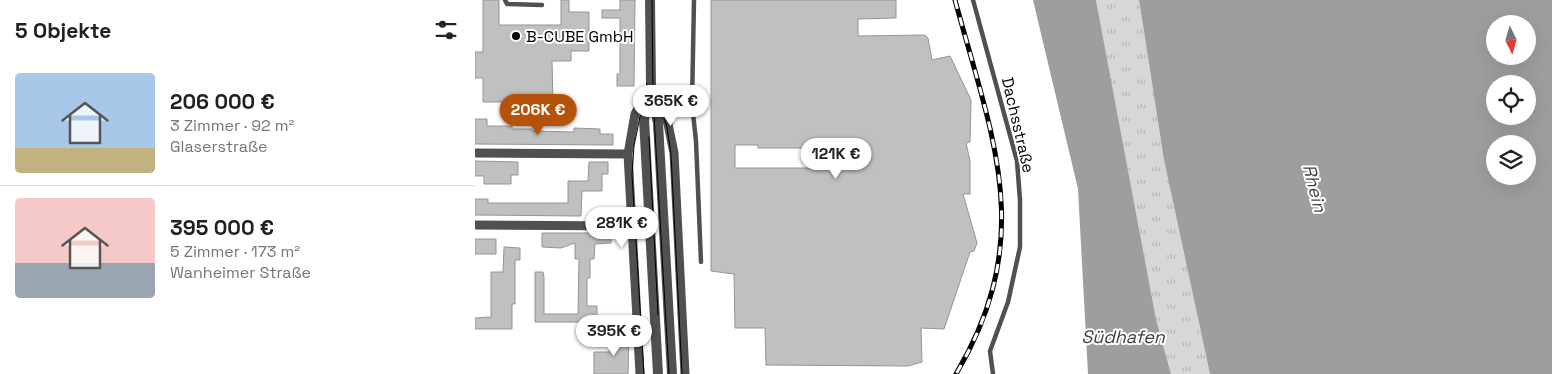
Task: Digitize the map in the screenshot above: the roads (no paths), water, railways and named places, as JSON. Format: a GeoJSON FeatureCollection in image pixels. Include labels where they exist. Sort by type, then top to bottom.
{"type":"FeatureCollection","features":[{"type":"Feature","properties":{"kind":"street"},"geometry":{"type":"LineString","coordinates":[[650,0],[651,85],[658,123],[672,374]]}},
{"type":"Feature","properties":{"kind":"street"},"geometry":{"type":"LineString","coordinates":[[640,374],[628,154],[635,114],[651,85]]}},
{"type":"Feature","properties":{"kind":"street"},"geometry":{"type":"LineString","coordinates":[[651,85],[644,119],[658,372]]}},
{"type":"Feature","properties":{"kind":"street"},"geometry":{"type":"LineString","coordinates":[[651,85],[668,124],[674,152],[685,374]]}},
{"type":"Feature","properties":{"kind":"street"},"geometry":{"type":"LineString","coordinates":[[475,154],[628,154]]}},
{"type":"Feature","properties":{"kind":"street"},"geometry":{"type":"LineString","coordinates":[[475,225],[632,226]]}},
{"type":"Feature","properties":{"kind":"lane"},"geometry":{"type":"LineString","coordinates":[[505,0],[507,4],[542,5]]}},
{"type":"Feature","properties":{"kind":"lane"},"geometry":{"type":"LineString","coordinates":[[694,0],[692,104],[696,141],[701,262]]}},
{"type":"Feature","properties":{"kind":"lane","name":"Dachsstraße"},"geometry":{"type":"LineString","coordinates":[[973,0],[1017,161],[1020,200],[1020,247],[1008,302],[990,351],[993,374]]}},
{"type":"Feature","properties":{"kind":"water","name":"Südhafen"},"geometry":{"type":"Polygon","coordinates":[[[1033,0],[1096,0],[1156,319],[1171,374],[1088,374],[1078,189],[1033,0]]]}},
{"type":"Feature","properties":{"kind":"water","name":"Rhein"},"geometry":{"type":"Polygon","coordinates":[[[1139,0],[1552,0],[1552,374],[1210,374],[1164,160],[1139,0]]]}},
{"type":"Feature","properties":{"kind":"tram line"},"geometry":{"type":"LineString","coordinates":[[652,0],[653,98],[669,374]]}},
{"type":"Feature","properties":{"kind":"tram line"},"geometry":{"type":"LineString","coordinates":[[644,374],[632,175],[634,146],[647,83]]}},
{"type":"Feature","properties":{"kind":"tram line"},"geometry":{"type":"LineString","coordinates":[[657,96],[667,127],[671,154],[682,374]]}},
{"type":"Feature","properties":{"kind":"tram line"},"geometry":{"type":"LineString","coordinates":[[649,137],[658,315]]}},
{"type":"Feature","properties":{"kind":"railway"},"geometry":{"type":"LineString","coordinates":[[955,0],[983,98],[993,144],[1000,188],[1001,232],[995,277],[981,324],[956,374]]}},
{"type":"Feature","properties":{"kind":"place","name":"B-CUBE GmbH"},"geometry":{"type":"Point","coordinates":[516,36]}}]}
